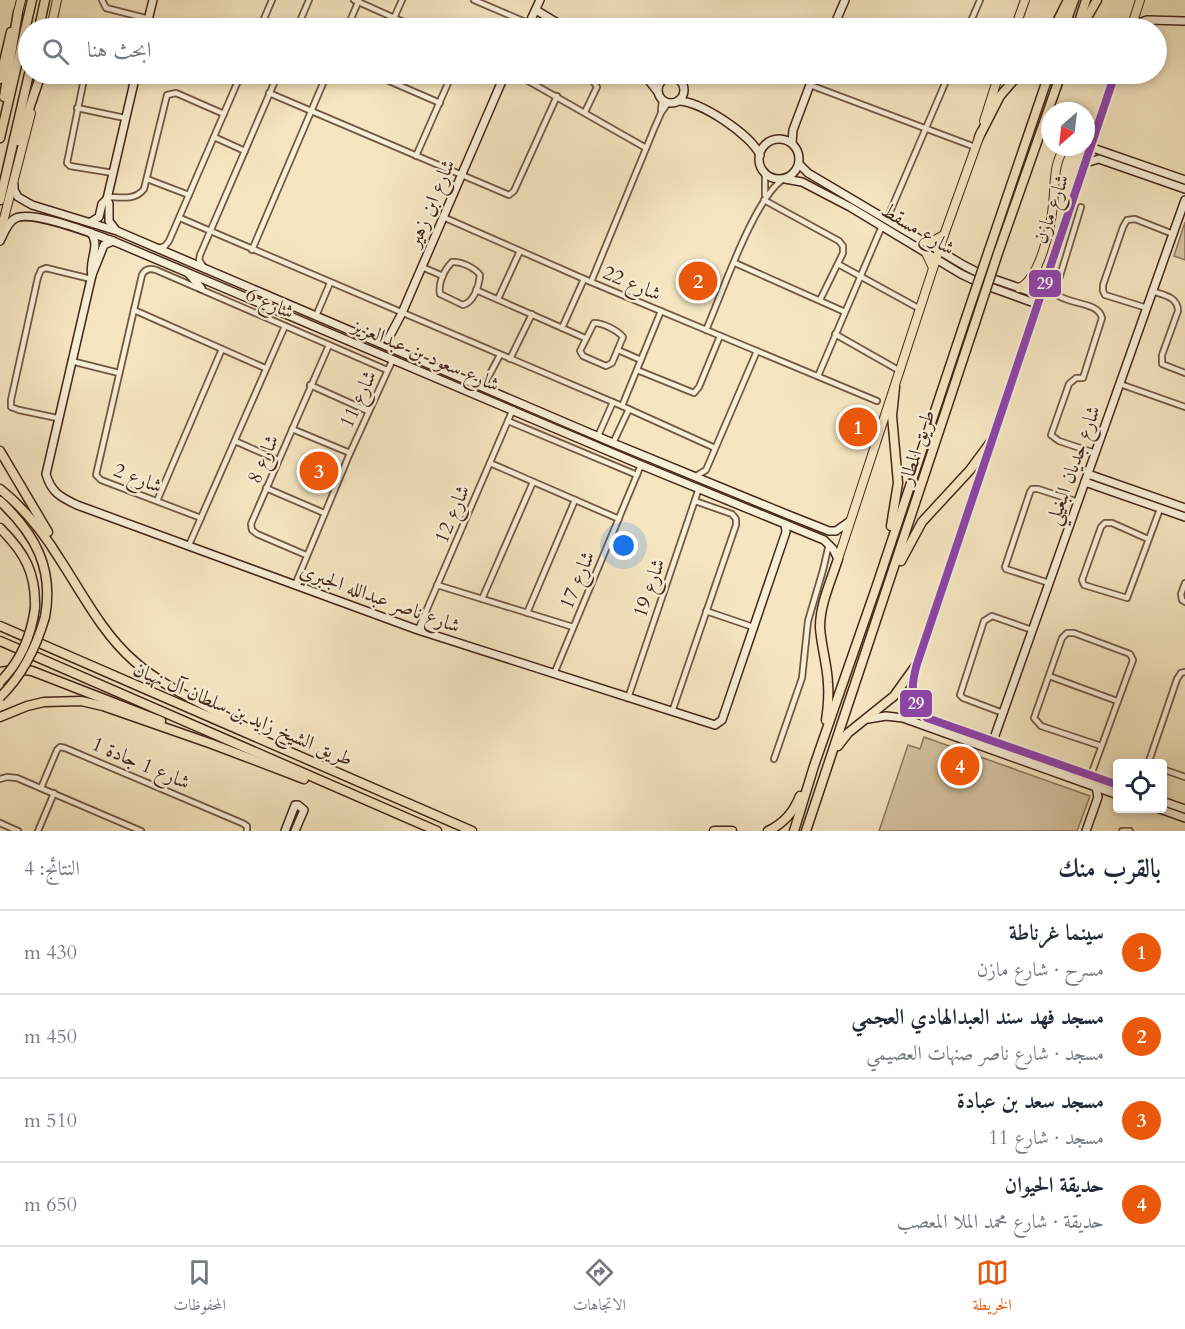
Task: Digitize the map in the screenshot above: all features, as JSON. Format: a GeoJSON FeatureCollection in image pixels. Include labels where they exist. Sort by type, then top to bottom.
{"type":"FeatureCollection","features":[{"type":"Feature","properties":{"kind":"highway"},"geometry":{"type":"LineString","coordinates":[[28,18],[32,0]]}},
{"type":"Feature","properties":{"kind":"highway"},"geometry":{"type":"LineString","coordinates":[[41,18],[45,0]]}},
{"type":"Feature","properties":{"kind":"highway"},"geometry":{"type":"LineString","coordinates":[[1059,18],[1068,0]]}},
{"type":"Feature","properties":{"kind":"highway"},"geometry":{"type":"LineString","coordinates":[[1068,18],[1074,0]]}},
{"type":"Feature","properties":{"kind":"highway"},"geometry":{"type":"LineString","coordinates":[[1080,18],[1086,0]]}},
{"type":"Feature","properties":{"kind":"highway"},"geometry":{"type":"LineString","coordinates":[[1087,18],[1097,0]]}},
{"type":"Feature","properties":{"kind":"highway"},"geometry":{"type":"LineString","coordinates":[[0,79],[18,12]]}},
{"type":"Feature","properties":{"kind":"highway"},"geometry":{"type":"LineString","coordinates":[[0,122],[18,12]]}},
{"type":"Feature","properties":{"kind":"highway"},"geometry":{"type":"LineString","coordinates":[[0,138],[18,60]]}},
{"type":"Feature","properties":{"kind":"highway"},"geometry":{"type":"LineString","coordinates":[[9,182],[26,84]]}},
{"type":"Feature","properties":{"kind":"highway"},"geometry":{"type":"LineString","coordinates":[[0,200],[9,182],[38,84]]}},
{"type":"Feature","properties":{"kind":"highway"},"geometry":{"type":"LineString","coordinates":[[979,136],[1000,96],[1010,84]]}},
{"type":"Feature","properties":{"kind":"highway","name":"طريق المطار"},"geometry":{"type":"LineString","coordinates":[[794,831],[814,765],[1046,84]]}},
{"type":"Feature","properties":{"kind":"highway","name":"طريق المطار"},"geometry":{"type":"LineString","coordinates":[[806,830],[998,253],[1057,84]]}},
{"type":"Feature","properties":{"kind":"highway"},"geometry":{"type":"LineString","coordinates":[[877,585],[898,491],[892,407],[895,387]]}},
{"type":"Feature","properties":{"kind":"highway"},"geometry":{"type":"LineString","coordinates":[[893,574],[921,522],[970,470],[993,439]]}},
{"type":"Feature","properties":{"kind":"highway"},"geometry":{"type":"LineString","coordinates":[[0,452],[102,626]]}},
{"type":"Feature","properties":{"kind":"highway"},"geometry":{"type":"LineString","coordinates":[[0,489],[42,532],[102,626],[134,661],[153,675],[288,752]]}},
{"type":"Feature","properties":{"kind":"highway"},"geometry":{"type":"LineString","coordinates":[[0,501],[29,532],[40,556],[47,584],[45,617],[32,656],[0,697]]}},
{"type":"Feature","properties":{"kind":"highway"},"geometry":{"type":"LineString","coordinates":[[0,528],[27,561],[35,586],[35,608],[31,630],[23,651],[0,682]]}},
{"type":"Feature","properties":{"kind":"highway"},"geometry":{"type":"LineString","coordinates":[[824,738],[829,701],[820,628],[822,609],[838,559]]}},
{"type":"Feature","properties":{"kind":"highway","name":"طريق الشيخ زايد بن سلطان آل نهيان"},"geometry":{"type":"LineString","coordinates":[[0,626],[474,831]]}},
{"type":"Feature","properties":{"kind":"highway","name":"طريق الشيخ زايد بن سلطان آل نهيان"},"geometry":{"type":"LineString","coordinates":[[0,641],[437,831]]}},
{"type":"Feature","properties":{"kind":"highway"},"geometry":{"type":"LineString","coordinates":[[829,765],[842,741],[894,696],[916,664]]}},
{"type":"Feature","properties":{"kind":"highway"},"geometry":{"type":"LineString","coordinates":[[0,672],[17,669],[45,675],[212,744]]}},
{"type":"Feature","properties":{"kind":"highway"},"geometry":{"type":"LineString","coordinates":[[0,717],[44,702],[81,701],[103,706],[290,774],[341,790]]}},
{"type":"Feature","properties":{"kind":"highway"},"geometry":{"type":"LineString","coordinates":[[768,831],[789,816],[814,765]]}},
{"type":"Feature","properties":{"kind":"highway"},"geometry":{"type":"LineString","coordinates":[[714,831],[732,831]]}},
{"type":"Feature","properties":{"kind":"main road"},"geometry":{"type":"LineString","coordinates":[[18,12],[21,0]]}},
{"type":"Feature","properties":{"kind":"main road"},"geometry":{"type":"LineString","coordinates":[[53,18],[57,0]]}},
{"type":"Feature","properties":{"kind":"main road"},"geometry":{"type":"LineString","coordinates":[[1019,18],[1025,0]]}},
{"type":"Feature","properties":{"kind":"main road"},"geometry":{"type":"LineString","coordinates":[[838,559],[937,255],[996,84]]}},
{"type":"Feature","properties":{"kind":"main road","name":"شارع مازن"},"geometry":{"type":"LineString","coordinates":[[1095,127],[1111,84]]}},
{"type":"Feature","properties":{"kind":"main road"},"geometry":{"type":"LineString","coordinates":[[1020,288],[1030,282],[1041,256],[1053,207],[1061,156]]}},
{"type":"Feature","properties":{"kind":"main road","name":"شارع مازن"},"geometry":{"type":"LineString","coordinates":[[916,664],[1086,156]]}},
{"type":"Feature","properties":{"kind":"main road"},"geometry":{"type":"LineString","coordinates":[[0,234],[9,182]]}},
{"type":"Feature","properties":{"kind":"main road"},"geometry":{"type":"LineString","coordinates":[[924,241],[938,239],[944,235]]}},
{"type":"Feature","properties":{"kind":"main road"},"geometry":{"type":"LineString","coordinates":[[926,253],[933,269]]}},
{"type":"Feature","properties":{"kind":"street"},"geometry":{"type":"LineString","coordinates":[[102,0],[106,8],[145,18]]}},
{"type":"Feature","properties":{"kind":"street"},"geometry":{"type":"LineString","coordinates":[[149,18],[153,0]]}},
{"type":"Feature","properties":{"kind":"street"},"geometry":{"type":"LineString","coordinates":[[264,18],[272,0]]}},
{"type":"Feature","properties":{"kind":"street"},"geometry":{"type":"LineString","coordinates":[[301,18],[309,0]]}},
{"type":"Feature","properties":{"kind":"street"},"geometry":{"type":"LineString","coordinates":[[350,18],[357,1],[394,18],[402,0]]}},
{"type":"Feature","properties":{"kind":"street"},"geometry":{"type":"LineString","coordinates":[[474,0],[512,18]]}},
{"type":"Feature","properties":{"kind":"street"},"geometry":{"type":"LineString","coordinates":[[532,18],[540,0]]}},
{"type":"Feature","properties":{"kind":"street"},"geometry":{"type":"LineString","coordinates":[[837,18],[845,0]]}},
{"type":"Feature","properties":{"kind":"street"},"geometry":{"type":"LineString","coordinates":[[972,18],[980,0]]}},
{"type":"Feature","properties":{"kind":"street"},"geometry":{"type":"LineString","coordinates":[[1139,4],[1146,18]]}},
{"type":"Feature","properties":{"kind":"street"},"geometry":{"type":"LineString","coordinates":[[536,10],[549,18]]}},
{"type":"Feature","properties":{"kind":"street"},"geometry":{"type":"LineString","coordinates":[[1167,21],[1185,21]]}},
{"type":"Feature","properties":{"kind":"street"},"geometry":{"type":"LineString","coordinates":[[83,84],[67,164],[113,173]]}},
{"type":"Feature","properties":{"kind":"street"},"geometry":{"type":"LineString","coordinates":[[91,222],[99,217],[102,204],[107,198],[134,84]]}},
{"type":"Feature","properties":{"kind":"street"},"geometry":{"type":"LineString","coordinates":[[158,248],[167,244],[180,218],[237,84]]}},
{"type":"Feature","properties":{"kind":"street"},"geometry":{"type":"LineString","coordinates":[[205,268],[199,258],[273,84]]}},
{"type":"Feature","properties":{"kind":"street"},"geometry":{"type":"LineString","coordinates":[[252,250],[323,84]]}},
{"type":"Feature","properties":{"kind":"street"},"geometry":{"type":"LineString","coordinates":[[396,84],[440,103]]}},
{"type":"Feature","properties":{"kind":"street"},"geometry":{"type":"LineString","coordinates":[[416,156],[449,84]]}},
{"type":"Feature","properties":{"kind":"street","name":"شارع ابن زهير"},"geometry":{"type":"LineString","coordinates":[[385,345],[402,313],[501,84]]}},
{"type":"Feature","properties":{"kind":"street"},"geometry":{"type":"LineString","coordinates":[[535,84],[646,148]]}},
{"type":"Feature","properties":{"kind":"street"},"geometry":{"type":"LineString","coordinates":[[585,112],[597,87],[595,84]]}},
{"type":"Feature","properties":{"kind":"street"},"geometry":{"type":"LineString","coordinates":[[652,84],[665,102]]}},
{"type":"Feature","properties":{"kind":"street"},"geometry":{"type":"LineString","coordinates":[[658,91],[659,84]]}},
{"type":"Feature","properties":{"kind":"street"},"geometry":{"type":"LineString","coordinates":[[681,84],[694,104]]}},
{"type":"Feature","properties":{"kind":"street"},"geometry":{"type":"LineString","coordinates":[[886,219],[945,84]]}},
{"type":"Feature","properties":{"kind":"street"},"geometry":{"type":"LineString","coordinates":[[764,199],[783,180],[795,172],[799,164],[792,143],[793,130],[810,85],[975,147]]}},
{"type":"Feature","properties":{"kind":"street"},"geometry":{"type":"LineString","coordinates":[[678,101],[684,89]]}},
{"type":"Feature","properties":{"kind":"street"},"geometry":{"type":"LineString","coordinates":[[107,198],[136,196],[144,189],[167,94],[176,93],[224,114]]}},
{"type":"Feature","properties":{"kind":"street"},"geometry":{"type":"LineString","coordinates":[[269,93],[501,194],[509,195],[514,191],[557,96]]}},
{"type":"Feature","properties":{"kind":"street"},"geometry":{"type":"LineString","coordinates":[[665,102],[678,101],[694,104],[739,132],[753,144],[760,155],[765,172],[767,184],[764,199],[706,330]]}},
{"type":"Feature","properties":{"kind":"street"},"geometry":{"type":"LineString","coordinates":[[591,282],[665,102]]}},
{"type":"Feature","properties":{"kind":"street"},"geometry":{"type":"LineString","coordinates":[[77,108],[125,118]]}},
{"type":"Feature","properties":{"kind":"street"},"geometry":{"type":"LineString","coordinates":[[739,132],[768,142],[782,139],[793,130]]}},
{"type":"Feature","properties":{"kind":"street"},"geometry":{"type":"LineString","coordinates":[[214,137],[245,151]]}},
{"type":"Feature","properties":{"kind":"street"},"geometry":{"type":"LineString","coordinates":[[782,139],[792,143]]}},
{"type":"Feature","properties":{"kind":"street"},"geometry":{"type":"LineString","coordinates":[[760,155],[768,142]]}},
{"type":"Feature","properties":{"kind":"street"},"geometry":{"type":"LineString","coordinates":[[1095,148],[1185,180]]}},
{"type":"Feature","properties":{"kind":"street"},"geometry":{"type":"LineString","coordinates":[[1085,163],[1099,159],[1185,189]]}},
{"type":"Feature","properties":{"kind":"street","name":"شارع مسقط"},"geometry":{"type":"LineString","coordinates":[[799,164],[808,173],[924,241],[937,255],[982,284],[1036,304]]}},
{"type":"Feature","properties":{"kind":"street"},"geometry":{"type":"LineString","coordinates":[[1151,177],[1154,169]]}},
{"type":"Feature","properties":{"kind":"street"},"geometry":{"type":"LineString","coordinates":[[765,172],[775,179],[783,180]]}},
{"type":"Feature","properties":{"kind":"street"},"geometry":{"type":"LineString","coordinates":[[147,179],[189,195]]}},
{"type":"Feature","properties":{"kind":"street","name":"شارع مسقط"},"geometry":{"type":"LineString","coordinates":[[783,180],[802,182],[850,207],[926,253],[937,255],[985,276],[1040,295]]}},
{"type":"Feature","properties":{"kind":"street","name":"شارع سعود بن عبدالعزيز"},"geometry":{"type":"LineString","coordinates":[[9,182],[23,201],[117,231],[613,443],[829,531]]}},
{"type":"Feature","properties":{"kind":"street"},"geometry":{"type":"LineString","coordinates":[[107,198],[110,204],[109,221],[117,231]]}},
{"type":"Feature","properties":{"kind":"street"},"geometry":{"type":"LineString","coordinates":[[764,199],[839,241],[843,246],[843,253],[820,300]]}},
{"type":"Feature","properties":{"kind":"street","name":"شارع جديان البغيلي"},"geometry":{"type":"LineString","coordinates":[[993,741],[1185,200]]}},
{"type":"Feature","properties":{"kind":"street"},"geometry":{"type":"LineString","coordinates":[[850,207],[857,201]]}},
{"type":"Feature","properties":{"kind":"street"},"geometry":{"type":"LineString","coordinates":[[862,214],[862,208],[867,207]]}},
{"type":"Feature","properties":{"kind":"street"},"geometry":{"type":"LineString","coordinates":[[1081,207],[1056,294],[1061,298],[1094,308],[1101,313],[1102,318],[1083,378],[1076,378],[1069,384],[1051,435],[1059,441],[1095,453]]}},
{"type":"Feature","properties":{"kind":"street"},"geometry":{"type":"LineString","coordinates":[[60,223],[58,218],[63,214]]}},
{"type":"Feature","properties":{"kind":"street","name":"شارع سعود بن عبدالعزيز"},"geometry":{"type":"LineString","coordinates":[[0,242],[11,221],[29,215],[91,233],[827,542]]}},
{"type":"Feature","properties":{"kind":"street","name":"شارع 22"},"geometry":{"type":"LineString","coordinates":[[443,217],[661,312],[877,401]]}},
{"type":"Feature","properties":{"kind":"street"},"geometry":{"type":"LineString","coordinates":[[180,218],[613,402],[715,448]]}},
{"type":"Feature","properties":{"kind":"street"},"geometry":{"type":"LineString","coordinates":[[1147,308],[1105,295],[1103,291],[1123,227],[1127,220],[1135,219],[1173,234]]}},
{"type":"Feature","properties":{"kind":"street"},"geometry":{"type":"LineString","coordinates":[[818,376],[882,226]]}},
{"type":"Feature","properties":{"kind":"street","name":"شارع ناصر عبدالله الجبري"},"geometry":{"type":"LineString","coordinates":[[91,233],[95,242],[90,269],[92,277]]}},
{"type":"Feature","properties":{"kind":"street","name":"شارع ناصر عبدالله الجبري"},"geometry":{"type":"LineString","coordinates":[[113,241],[104,245],[92,277],[57,418],[46,474],[49,484],[59,497],[77,505],[418,630],[715,725],[719,723],[788,527]]}},
{"type":"Feature","properties":{"kind":"street"},"geometry":{"type":"LineString","coordinates":[[1057,242],[1069,245]]}},
{"type":"Feature","properties":{"kind":"street"},"geometry":{"type":"LineString","coordinates":[[498,299],[520,251]]}},
{"type":"Feature","properties":{"kind":"street"},"geometry":{"type":"LineString","coordinates":[[458,262],[478,272],[480,279],[476,290],[469,303],[463,305],[440,294],[439,287],[449,264],[458,262]]}},
{"type":"Feature","properties":{"kind":"street"},"geometry":{"type":"LineString","coordinates":[[735,263],[845,312]]}},
{"type":"Feature","properties":{"kind":"street"},"geometry":{"type":"LineString","coordinates":[[838,264],[920,310]]}},
{"type":"Feature","properties":{"kind":"street"},"geometry":{"type":"LineString","coordinates":[[422,267],[443,276]]}},
{"type":"Feature","properties":{"kind":"street"},"geometry":{"type":"LineString","coordinates":[[57,418],[19,411],[11,407],[38,277],[41,270],[46,268],[92,277]]}},
{"type":"Feature","properties":{"kind":"street","name":"شارع 6"},"geometry":{"type":"LineString","coordinates":[[142,275],[147,270],[153,269],[387,370]]}},
{"type":"Feature","properties":{"kind":"street"},"geometry":{"type":"LineString","coordinates":[[188,272],[201,288]]}},
{"type":"Feature","properties":{"kind":"street","name":"شارع 2"},"geometry":{"type":"LineString","coordinates":[[142,275],[96,475],[101,480],[201,519]]}},
{"type":"Feature","properties":{"kind":"street"},"geometry":{"type":"LineString","coordinates":[[562,328],[584,279]]}},
{"type":"Feature","properties":{"kind":"street"},"geometry":{"type":"LineString","coordinates":[[316,316],[330,283]]}},
{"type":"Feature","properties":{"kind":"street"},"geometry":{"type":"LineString","coordinates":[[218,285],[229,285],[248,293],[252,288]]}},
{"type":"Feature","properties":{"kind":"street"},"geometry":{"type":"LineString","coordinates":[[476,290],[585,338]]}},
{"type":"Feature","properties":{"kind":"street"},"geometry":{"type":"LineString","coordinates":[[1152,291],[1174,299],[1178,304],[1178,311],[1161,360],[1162,364],[1185,373]]}},
{"type":"Feature","properties":{"kind":"street"},"geometry":{"type":"LineString","coordinates":[[256,301],[256,296],[260,292]]}},
{"type":"Feature","properties":{"kind":"street"},"geometry":{"type":"LineString","coordinates":[[134,310],[265,368]]}},
{"type":"Feature","properties":{"kind":"street"},"geometry":{"type":"LineString","coordinates":[[622,406],[661,312]]}},
{"type":"Feature","properties":{"kind":"street"},"geometry":{"type":"LineString","coordinates":[[510,359],[531,314]]}},
{"type":"Feature","properties":{"kind":"street"},"geometry":{"type":"LineString","coordinates":[[594,323],[600,323],[622,334],[622,340],[612,363],[603,365],[581,354],[585,338],[594,323]]}},
{"type":"Feature","properties":{"kind":"street"},"geometry":{"type":"LineString","coordinates":[[189,545],[285,326]]}},
{"type":"Feature","properties":{"kind":"street"},"geometry":{"type":"LineString","coordinates":[[835,334],[900,371]]}},
{"type":"Feature","properties":{"kind":"street"},"geometry":{"type":"LineString","coordinates":[[637,370],[694,393],[699,387],[720,336]]}},
{"type":"Feature","properties":{"kind":"street","name":"شارع 8"},"geometry":{"type":"LineString","coordinates":[[306,555],[257,534],[252,530],[251,524],[329,345]]}},
{"type":"Feature","properties":{"kind":"street"},"geometry":{"type":"LineString","coordinates":[[157,501],[222,349]]}},
{"type":"Feature","properties":{"kind":"street"},"geometry":{"type":"LineString","coordinates":[[618,350],[641,360]]}},
{"type":"Feature","properties":{"kind":"street"},"geometry":{"type":"LineString","coordinates":[[694,476],[699,476],[706,470],[757,351]]}},
{"type":"Feature","properties":{"kind":"street"},"geometry":{"type":"LineString","coordinates":[[483,387],[500,355]]}},
{"type":"Feature","properties":{"kind":"street","name":"شارع 11"},"geometry":{"type":"LineString","coordinates":[[295,585],[368,411],[393,359]]}},
{"type":"Feature","properties":{"kind":"street"},"geometry":{"type":"LineString","coordinates":[[71,361],[119,373]]}},
{"type":"Feature","properties":{"kind":"street"},"geometry":{"type":"LineString","coordinates":[[1120,384],[1185,407]]}},
{"type":"Feature","properties":{"kind":"street"},"geometry":{"type":"LineString","coordinates":[[310,385],[368,411]]}},
{"type":"Feature","properties":{"kind":"street"},"geometry":{"type":"LineString","coordinates":[[598,436],[613,402]]}},
{"type":"Feature","properties":{"kind":"street"},"geometry":{"type":"LineString","coordinates":[[613,443],[629,409]]}},
{"type":"Feature","properties":{"kind":"street","name":"شارع 12"},"geometry":{"type":"LineString","coordinates":[[418,630],[513,410]]}},
{"type":"Feature","properties":{"kind":"street"},"geometry":{"type":"LineString","coordinates":[[508,421],[637,475]]}},
{"type":"Feature","properties":{"kind":"street"},"geometry":{"type":"LineString","coordinates":[[573,435],[577,432],[577,427]]}},
{"type":"Feature","properties":{"kind":"street"},"geometry":{"type":"LineString","coordinates":[[292,429],[350,453]]}},
{"type":"Feature","properties":{"kind":"street"},"geometry":{"type":"LineString","coordinates":[[581,439],[582,433],[587,432]]}},
{"type":"Feature","properties":{"kind":"street"},"geometry":{"type":"LineString","coordinates":[[235,441],[278,460]]}},
{"type":"Feature","properties":{"kind":"street"},"geometry":{"type":"LineString","coordinates":[[490,463],[619,519]]}},
{"type":"Feature","properties":{"kind":"street","name":"شارع 17"},"geometry":{"type":"LineString","coordinates":[[554,674],[642,465]]}},
{"type":"Feature","properties":{"kind":"street"},"geometry":{"type":"LineString","coordinates":[[706,470],[706,475],[712,484]]}},
{"type":"Feature","properties":{"kind":"street"},"geometry":{"type":"LineString","coordinates":[[1088,474],[1185,508]]}},
{"type":"Feature","properties":{"kind":"street"},"geometry":{"type":"LineString","coordinates":[[482,599],[533,482]]}},
{"type":"Feature","properties":{"kind":"street"},"geometry":{"type":"LineString","coordinates":[[1085,482],[1185,517]]}},
{"type":"Feature","properties":{"kind":"street"},"geometry":{"type":"LineString","coordinates":[[1121,495],[1125,491],[1124,487]]}},
{"type":"Feature","properties":{"kind":"street"},"geometry":{"type":"LineString","coordinates":[[267,488],[324,513]]}},
{"type":"Feature","properties":{"kind":"street","name":"شارع 19"},"geometry":{"type":"LineString","coordinates":[[628,698],[699,488]]}},
{"type":"Feature","properties":{"kind":"street"},"geometry":{"type":"LineString","coordinates":[[1049,583],[1005,567],[1030,492],[1032,489],[1038,489],[1078,502]]}},
{"type":"Feature","properties":{"kind":"street"},"geometry":{"type":"LineString","coordinates":[[1132,499],[1131,492],[1136,491]]}},
{"type":"Feature","properties":{"kind":"street"},"geometry":{"type":"LineString","coordinates":[[736,504],[740,500],[739,495]]}},
{"type":"Feature","properties":{"kind":"street"},"geometry":{"type":"LineString","coordinates":[[527,613],[575,500]]}},
{"type":"Feature","properties":{"kind":"street"},"geometry":{"type":"LineString","coordinates":[[746,508],[746,502],[750,500]]}},
{"type":"Feature","properties":{"kind":"street"},"geometry":{"type":"LineString","coordinates":[[672,712],[736,525],[736,519],[732,514],[695,501]]}},
{"type":"Feature","properties":{"kind":"street"},"geometry":{"type":"LineString","coordinates":[[1148,539],[1112,523],[1105,523],[1101,527],[1082,580],[1084,585],[1127,598],[1160,509]]}},
{"type":"Feature","properties":{"kind":"street"},"geometry":{"type":"LineString","coordinates":[[774,759],[802,678],[808,621],[824,570],[829,531],[836,531],[850,521]]}},
{"type":"Feature","properties":{"kind":"street"},"geometry":{"type":"LineString","coordinates":[[827,542],[838,559]]}},
{"type":"Feature","properties":{"kind":"street"},"geometry":{"type":"LineString","coordinates":[[1185,583],[1181,594],[1185,602]]}},
{"type":"Feature","properties":{"kind":"street"},"geometry":{"type":"LineString","coordinates":[[437,585],[573,627]]}},
{"type":"Feature","properties":{"kind":"street"},"geometry":{"type":"LineString","coordinates":[[706,611],[753,627]]}},
{"type":"Feature","properties":{"kind":"street"},"geometry":{"type":"LineString","coordinates":[[1003,713],[960,695],[984,621],[992,616],[1032,630]]}},
{"type":"Feature","properties":{"kind":"street"},"geometry":{"type":"LineString","coordinates":[[1091,776],[1133,660],[1130,654],[1116,648],[1074,633],[1067,633],[1062,638],[1034,718],[1036,723],[1101,746]]}},
{"type":"Feature","properties":{"kind":"street"},"geometry":{"type":"LineString","coordinates":[[916,664],[912,682],[914,700],[924,721],[1034,766],[1113,793]]}},
{"type":"Feature","properties":{"kind":"street"},"geometry":{"type":"LineString","coordinates":[[1149,759],[1176,679],[1185,672]]}},
{"type":"Feature","properties":{"kind":"street"},"geometry":{"type":"LineString","coordinates":[[1049,676],[1117,701]]}},
{"type":"Feature","properties":{"kind":"street"},"geometry":{"type":"LineString","coordinates":[[863,721],[874,717],[896,716],[924,721],[993,741],[1113,783]]}},
{"type":"Feature","properties":{"kind":"street","name":"شارع 1 جادة 1"},"geometry":{"type":"LineString","coordinates":[[41,788],[57,750],[65,747],[242,823],[247,826],[248,831]]}},
{"type":"Feature","properties":{"kind":"street"},"geometry":{"type":"LineString","coordinates":[[1034,766],[1039,763],[1040,758]]}},
{"type":"Feature","properties":{"kind":"street"},"geometry":{"type":"LineString","coordinates":[[1047,770],[1046,764],[1051,761]]}},
{"type":"Feature","properties":{"kind":"street"},"geometry":{"type":"LineString","coordinates":[[1167,771],[1185,777]]}},
{"type":"Feature","properties":{"kind":"street"},"geometry":{"type":"LineString","coordinates":[[0,779],[14,777],[140,831]]}},
{"type":"Feature","properties":{"kind":"street"},"geometry":{"type":"LineString","coordinates":[[1086,831],[1098,797],[1096,787]]}},
{"type":"Feature","properties":{"kind":"street"},"geometry":{"type":"LineString","coordinates":[[1098,797],[1106,791]]}},
{"type":"Feature","properties":{"kind":"street"},"geometry":{"type":"LineString","coordinates":[[38,831],[54,794]]}},
{"type":"Feature","properties":{"kind":"street"},"geometry":{"type":"LineString","coordinates":[[1167,803],[1185,809]]}},
{"type":"Feature","properties":{"kind":"street"},"geometry":{"type":"LineString","coordinates":[[285,831],[295,806],[300,806],[304,810],[295,831]]}},
{"type":"Feature","properties":{"kind":"street"},"geometry":{"type":"LineString","coordinates":[[1167,812],[1185,818]]}},
{"type":"Feature","properties":{"kind":"street"},"geometry":{"type":"LineString","coordinates":[[0,823],[18,831]]}},
{"type":"Feature","properties":{"kind":"street"},"geometry":{"type":"LineString","coordinates":[[1122,831],[1130,831]]}},
{"type":"Feature","properties":{"kind":"shaded area"},"geometry":{"type":"Polygon","coordinates":[[[1185,222],[1185,260],[1174,256],[1185,222]]]}},
{"type":"Feature","properties":{"kind":"shaded area"},"geometry":{"type":"Polygon","coordinates":[[[924,737],[1090,796],[1077,831],[879,831],[908,745],[920,749],[924,737]]]}},
{"type":"Feature","properties":{"kind":"transit line","name":"29"},"geometry":{"type":"LineString","coordinates":[[1112,84],[917,664],[913,693],[917,706],[927,718],[1113,783]]}},
{"type":"Feature","properties":{"kind":"place","name":"مسجد فهد سند العبدالهادي العجمي"},"geometry":{"type":"Point","coordinates":[698,281]}},
{"type":"Feature","properties":{"kind":"place","name":"سينما غرناطة"},"geometry":{"type":"Point","coordinates":[858,427]}},
{"type":"Feature","properties":{"kind":"place","name":"مسجد سعد بن عبادة"},"geometry":{"type":"Point","coordinates":[319,471]}},
{"type":"Feature","properties":{"kind":"place","name":"حديقة الحيوان"},"geometry":{"type":"Point","coordinates":[960,766]}}]}
